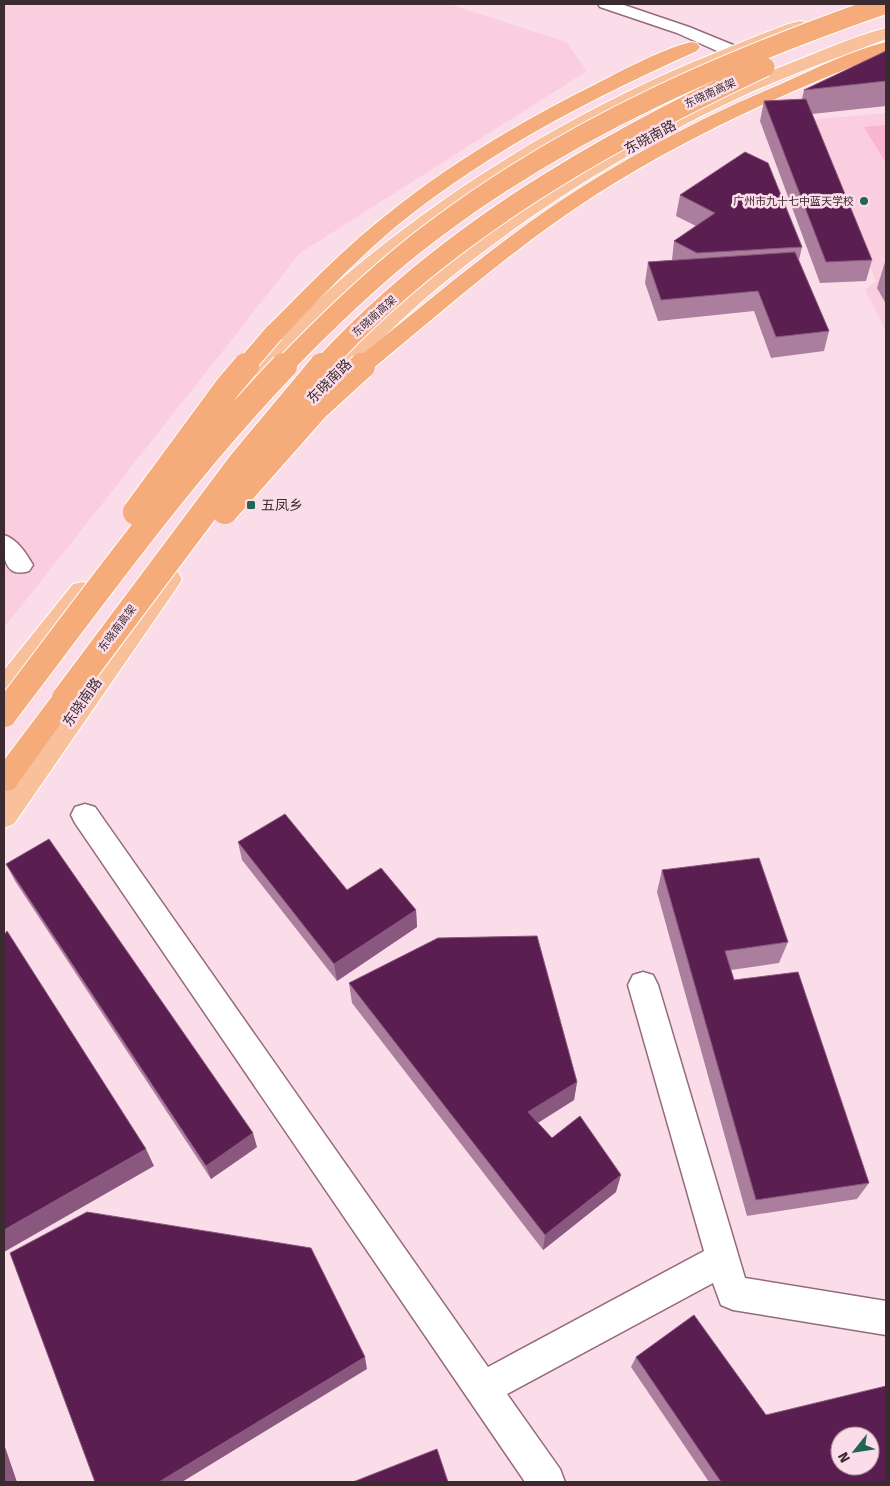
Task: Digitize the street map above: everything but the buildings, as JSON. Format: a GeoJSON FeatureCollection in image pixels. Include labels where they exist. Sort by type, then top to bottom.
{"type":"FeatureCollection","features":[{"type":"Feature","properties":{"kind":"highway","name":"东晓南高架"},"geometry":{"type":"LineString","coordinates":[[4,714],[146,527],[245,408],[340,308],[404,253],[439,225],[482,195],[534,162],[599,125],[719,66],[886,4]]}},
{"type":"Feature","properties":{"kind":"highway","name":"东晓南高架"},"geometry":{"type":"LineString","coordinates":[[4,781],[252,448],[298,392],[354,333],[446,253],[508,206],[574,163],[646,124],[767,66],[886,22]]}},
{"type":"Feature","properties":{"kind":"highway"},"geometry":{"type":"LineString","coordinates":[[64,698],[316,408],[362,366],[496,258],[590,190],[648,156],[775,91],[883,44]]}},
{"type":"Feature","properties":{"kind":"highway"},"geometry":{"type":"LineString","coordinates":[[4,692],[233,381],[274,333],[333,273],[391,221],[492,148],[585,96],[691,47]]}},
{"type":"Feature","properties":{"kind":"main road"},"geometry":{"type":"LineString","coordinates":[[4,688],[225,413],[297,333],[405,234],[439,209],[523,154],[594,115],[732,51],[862,4]]}},
{"type":"Feature","properties":{"kind":"main road","name":"东晓南路"},"geometry":{"type":"LineString","coordinates":[[4,816],[160,592],[265,451],[312,397],[420,293],[519,217],[568,183],[617,154],[725,97],[769,78],[883,44]]}},
{"type":"Feature","properties":{"kind":"street"},"geometry":{"type":"LineString","coordinates":[[606,4],[682,30],[732,51]]}},
{"type":"Feature","properties":{"kind":"street"},"geometry":{"type":"LineString","coordinates":[[4,544],[21,565]]}},
{"type":"Feature","properties":{"kind":"street"},"geometry":{"type":"LineString","coordinates":[[85,815],[547,1482]]}},
{"type":"Feature","properties":{"kind":"street"},"geometry":{"type":"LineString","coordinates":[[644,985],[733,1293],[886,1318]]}},
{"type":"Feature","properties":{"kind":"street"},"geometry":{"type":"LineString","coordinates":[[482,1388],[723,1259]]}},
{"type":"Feature","properties":{"kind":"shaded area"},"geometry":{"type":"Polygon","coordinates":[[[4,4],[449,4],[566,42],[587,71],[300,253],[4,628],[4,4]]]}},
{"type":"Feature","properties":{"kind":"shaded area","name":"广州市九十七中蓝天学校"},"geometry":{"type":"Polygon","coordinates":[[[886,113],[886,331],[865,290],[876,281],[809,120],[886,113]]]}},
{"type":"Feature","properties":{"kind":"shaded area"},"geometry":{"type":"Polygon","coordinates":[[[886,125],[886,163],[864,127],[886,125]]]}},
{"type":"Feature","properties":{"kind":"place","name":"广州市九十七中蓝天学校"},"geometry":{"type":"Point","coordinates":[864,201]}},
{"type":"Feature","properties":{"kind":"place","name":"五凤乡"},"geometry":{"type":"Point","coordinates":[251,505]}}]}
